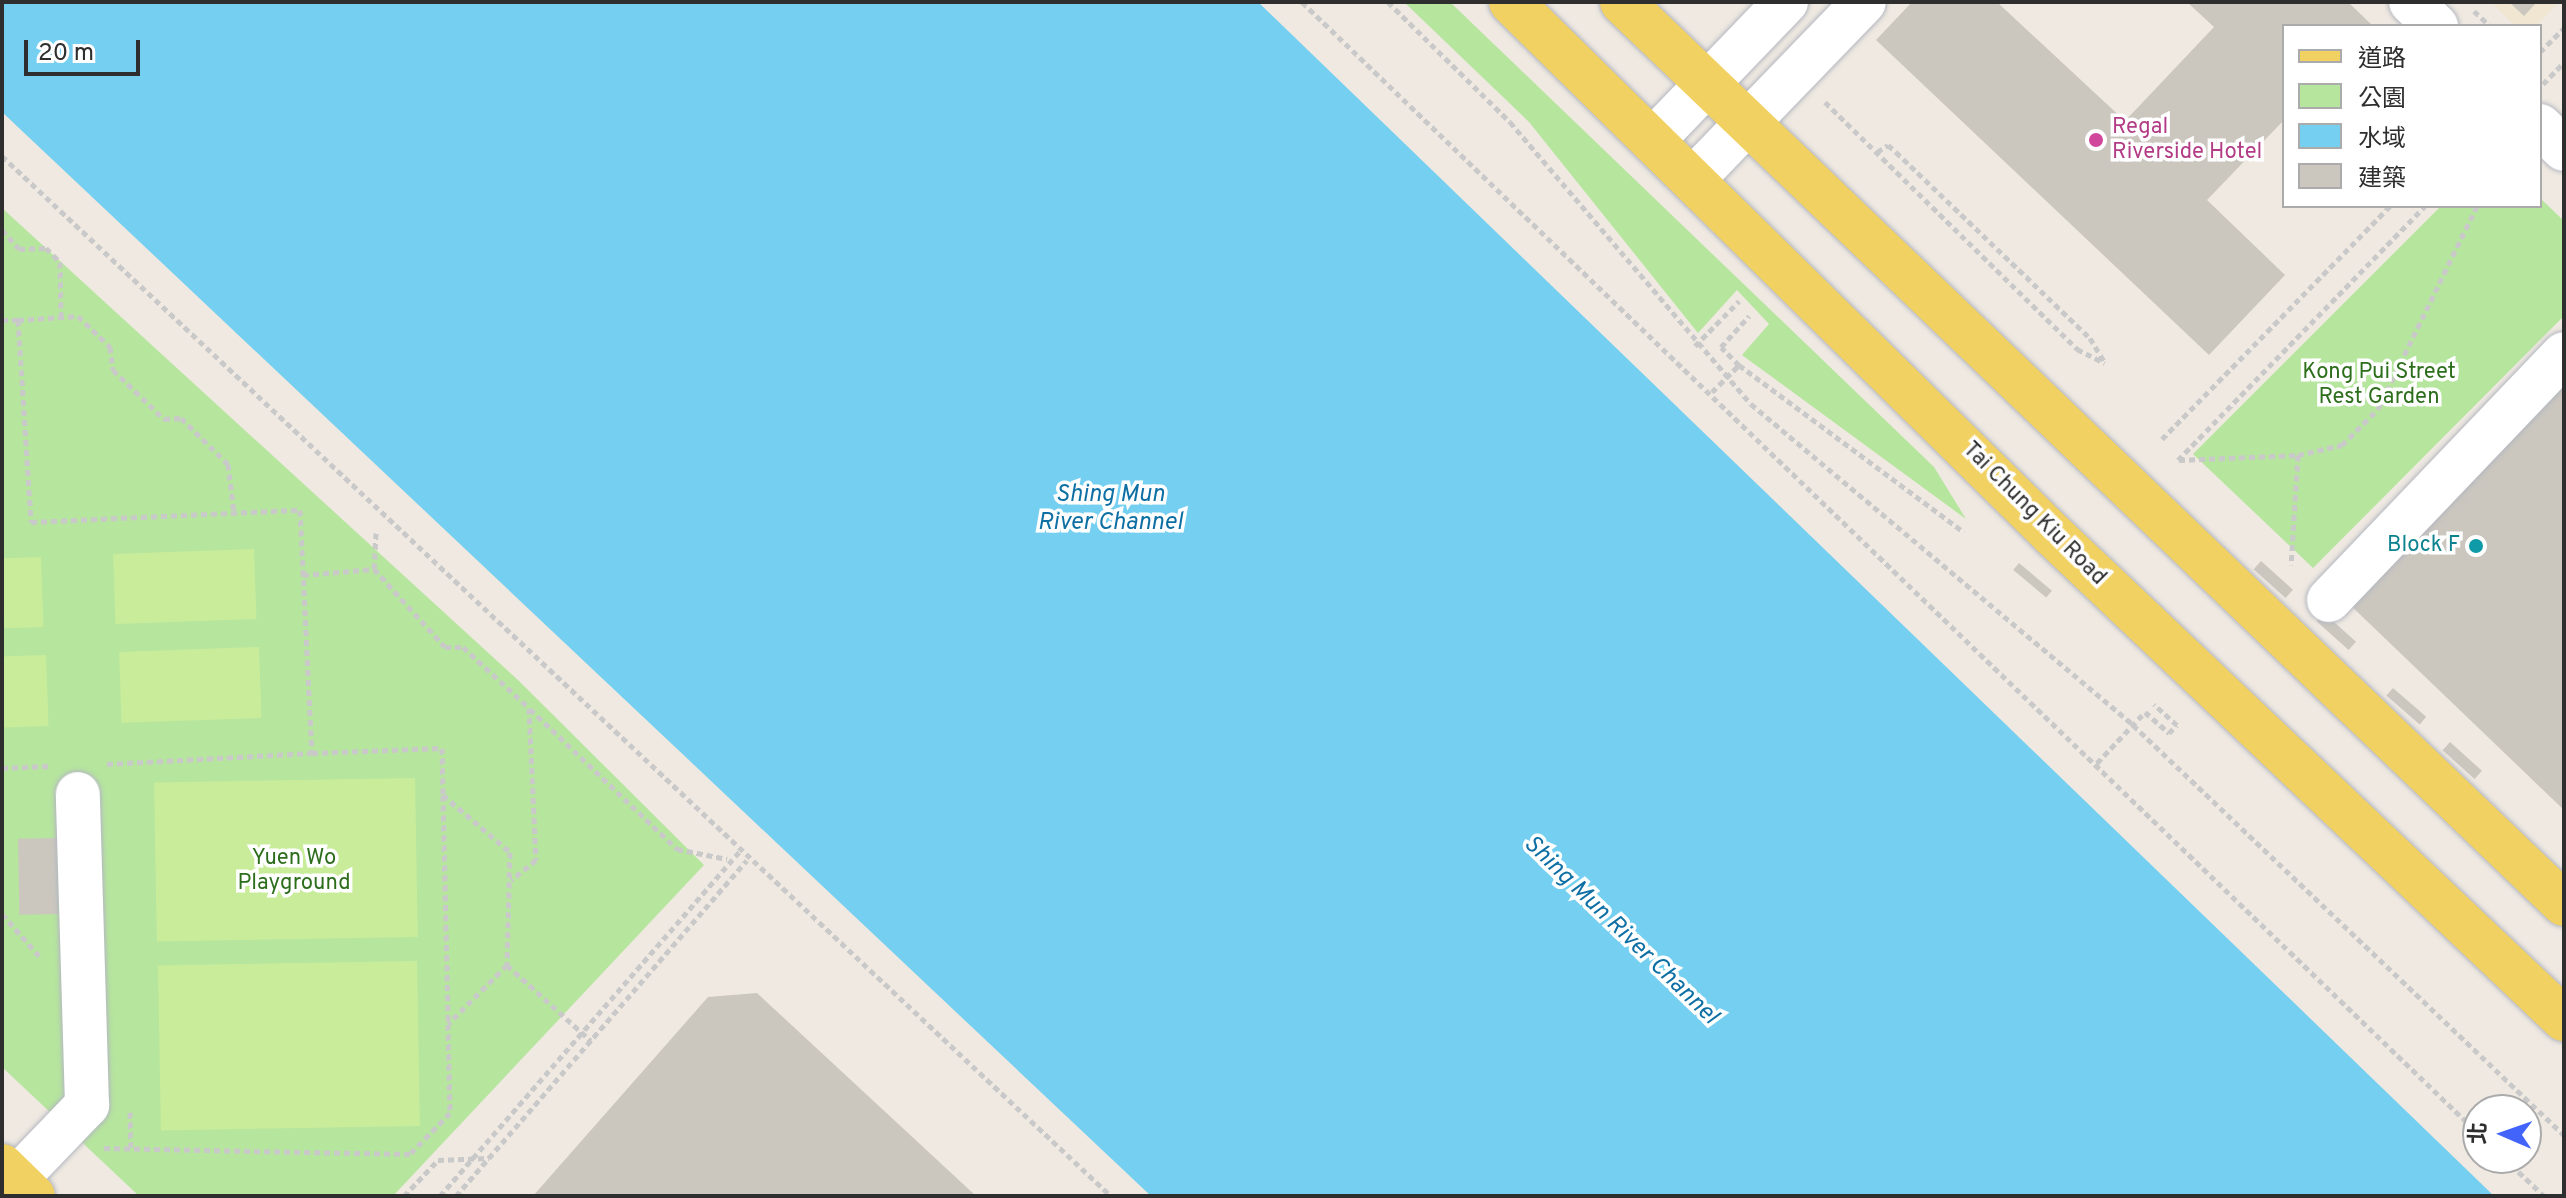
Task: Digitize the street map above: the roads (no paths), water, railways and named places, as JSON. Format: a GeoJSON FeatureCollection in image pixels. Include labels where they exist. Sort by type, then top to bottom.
{"type":"FeatureCollection","features":[{"type":"Feature","properties":{"kind":"main road","name":"Tai Chung Kiu Road"},"geometry":{"type":"LineString","coordinates":[[1511,2],[1695,177],[2053,535],[2564,1019]]}},
{"type":"Feature","properties":{"kind":"main road"},"geometry":{"type":"LineString","coordinates":[[1622,2],[2564,904]]}},
{"type":"Feature","properties":{"kind":"street"},"geometry":{"type":"LineString","coordinates":[[1655,138],[1786,2]]}},
{"type":"Feature","properties":{"kind":"street"},"geometry":{"type":"LineString","coordinates":[[1695,177],[1864,2]]}},
{"type":"Feature","properties":{"kind":"street"},"geometry":{"type":"LineString","coordinates":[[2411,2],[2434,24]]}},
{"type":"Feature","properties":{"kind":"street"},"geometry":{"type":"LineString","coordinates":[[2542,128],[2564,149]]}},
{"type":"Feature","properties":{"kind":"street"},"geometry":{"type":"LineString","coordinates":[[2329,600],[2564,354]]}},
{"type":"Feature","properties":{"kind":"street"},"geometry":{"type":"LineString","coordinates":[[17,1180],[87,1105],[91,787]]}},
{"type":"Feature","properties":{"kind":"water","name":"Shing Mun River Channel"},"geometry":{"type":"Polygon","coordinates":[[[2,2],[1258,2],[2462,1165],[2462,1174],[2471,1174],[2494,1196],[1151,1196],[2,112],[2,2]]]}},
{"type":"Feature","properties":{"kind":"place","name":"Regal Riverside Hotel"},"geometry":{"type":"Point","coordinates":[2096,140]}},
{"type":"Feature","properties":{"kind":"place","name":"Block F"},"geometry":{"type":"Point","coordinates":[2476,546]}},
{"type":"Feature","properties":{"kind":"park label","name":"Kong Pui Street Rest Garden"},"geometry":{"type":"Point","coordinates":[2379,384]}},
{"type":"Feature","properties":{"kind":"park label","name":"Yuen Wo Playground"},"geometry":{"type":"Point","coordinates":[294,870]}}]}
